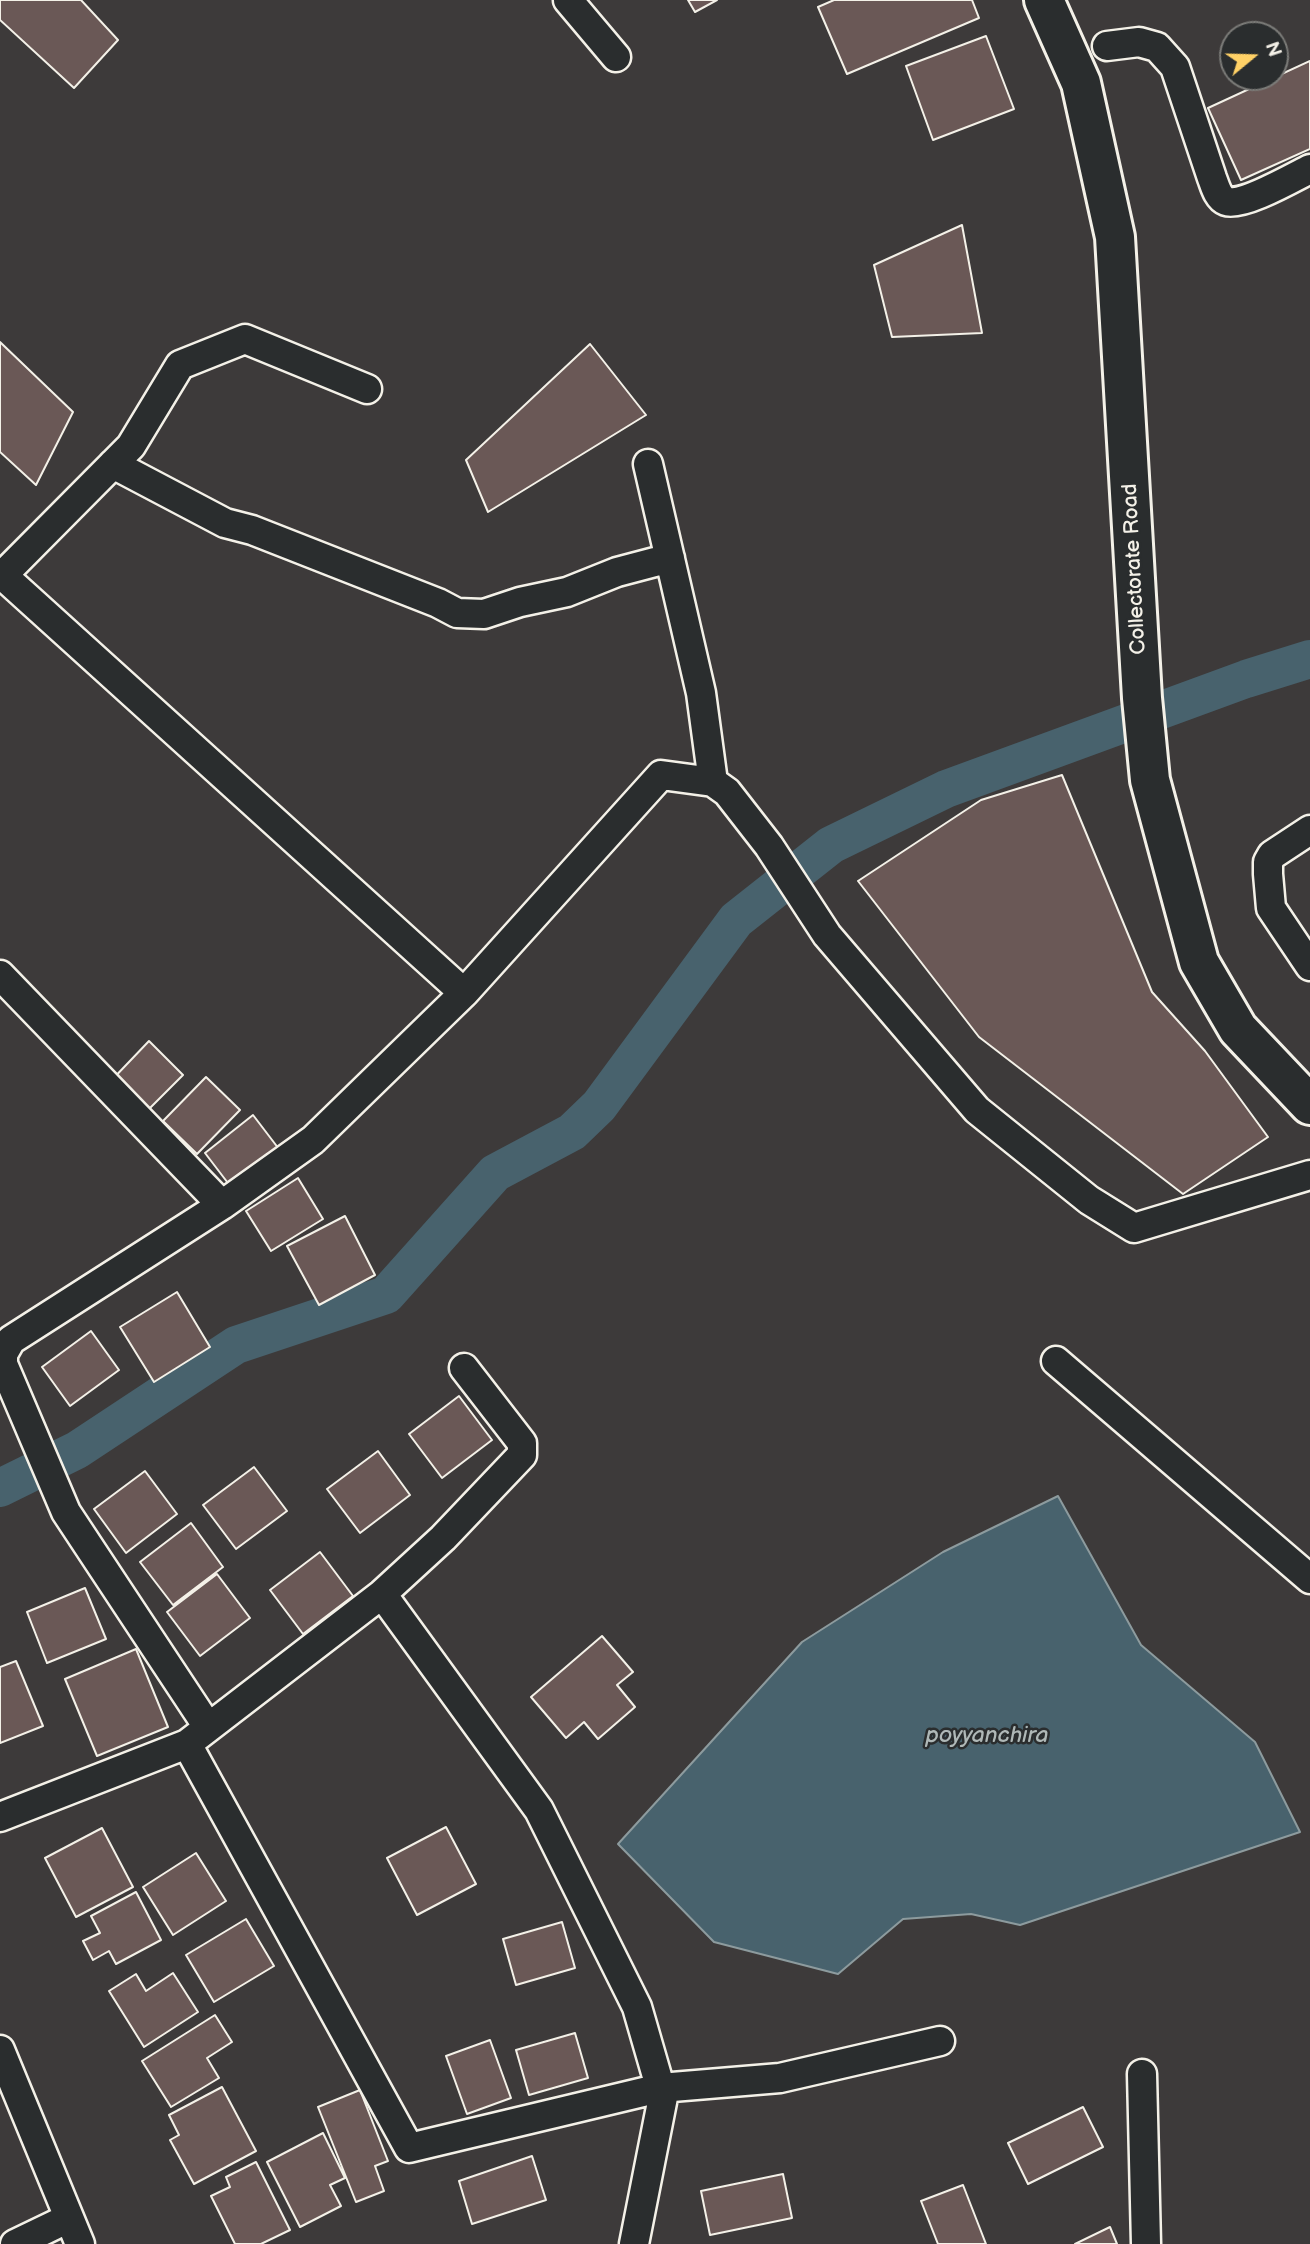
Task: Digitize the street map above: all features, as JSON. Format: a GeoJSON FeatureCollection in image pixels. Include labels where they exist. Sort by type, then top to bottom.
{"type":"FeatureCollection","features":[{"type":"Feature","properties":{"kind":"main road","name":"Collectorate Road"},"geometry":{"type":"LineString","coordinates":[[1044,0],[1081,83],[1115,237],[1142,698],[1150,780],[1199,962],[1238,1029],[1310,1105]]}},
{"type":"Feature","properties":{"kind":"street"},"geometry":{"type":"LineString","coordinates":[[568,0],[616,57]]}},
{"type":"Feature","properties":{"kind":"street"},"geometry":{"type":"LineString","coordinates":[[1107,46],[1139,42],[1148,44],[1157,47],[1175,67],[1212,178],[1219,196],[1225,201],[1232,202],[1256,196],[1310,169]]}},
{"type":"Feature","properties":{"kind":"street"},"geometry":{"type":"LineString","coordinates":[[366,389],[245,340],[180,365],[131,446],[1,575],[464,993]]}},
{"type":"Feature","properties":{"kind":"street"},"geometry":{"type":"LineString","coordinates":[[113,464],[226,523],[252,530],[438,603],[457,613],[484,614],[520,602],[567,592],[617,572],[670,558]]}},
{"type":"Feature","properties":{"kind":"street"},"geometry":{"type":"LineString","coordinates":[[648,464],[702,693],[713,782]]}},
{"type":"Feature","properties":{"kind":"street"},"geometry":{"type":"LineString","coordinates":[[940,2041],[780,2078],[660,2088],[409,2148],[197,1736],[66,1512],[3,1364],[3,1353],[11,1340],[222,1205],[313,1140],[464,993],[661,775],[713,782],[727,792],[769,846],[827,935],[977,1110],[1089,1200],[1134,1228],[1310,1175]]}},
{"type":"Feature","properties":{"kind":"street"},"geometry":{"type":"LineString","coordinates":[[1310,830],[1272,855],[1268,862],[1268,874],[1271,908],[1310,966]]}},
{"type":"Feature","properties":{"kind":"street"},"geometry":{"type":"LineString","coordinates":[[0,975],[222,1205]]}},
{"type":"Feature","properties":{"kind":"street"},"geometry":{"type":"LineString","coordinates":[[1056,1361],[1310,1579]]}},
{"type":"Feature","properties":{"kind":"street"},"geometry":{"type":"LineString","coordinates":[[0,1817],[197,1736],[382,1594],[443,1538],[522,1455],[522,1443],[464,1368]]}},
{"type":"Feature","properties":{"kind":"street"},"geometry":{"type":"LineString","coordinates":[[382,1594],[539,1810],[637,2007],[663,2097],[634,2244]]}},
{"type":"Feature","properties":{"kind":"street"},"geometry":{"type":"LineString","coordinates":[[0,2050],[80,2244]]}},
{"type":"Feature","properties":{"kind":"street"},"geometry":{"type":"LineString","coordinates":[[1142,2074],[1146,2244]]}},
{"type":"Feature","properties":{"kind":"street"},"geometry":{"type":"LineString","coordinates":[[15,2244],[69,2218]]}},
{"type":"Feature","properties":{"kind":"water","name":"poyyanchira"},"geometry":{"type":"Polygon","coordinates":[[[1058,1496],[1141,1645],[1255,1742],[1300,1832],[1020,1925],[971,1914],[903,1919],[838,1974],[714,1942],[618,1844],[802,1642],[943,1552],[1058,1496]]]}},
{"type":"Feature","properties":{"kind":"building"},"geometry":{"type":"Polygon","coordinates":[[[0,0],[81,0],[118,40],[74,88],[0,20],[0,0]]]}},
{"type":"Feature","properties":{"kind":"building"},"geometry":{"type":"Polygon","coordinates":[[[688,0],[717,0],[695,12],[688,0]]]}},
{"type":"Feature","properties":{"kind":"building"},"geometry":{"type":"Polygon","coordinates":[[[834,0],[972,0],[979,18],[847,74],[818,7],[834,0]]]}},
{"type":"Feature","properties":{"kind":"building"},"geometry":{"type":"Polygon","coordinates":[[[986,36],[1014,109],[933,140],[906,66],[986,36]]]}},
{"type":"Feature","properties":{"kind":"building"},"geometry":{"type":"Polygon","coordinates":[[[1310,61],[1310,149],[1241,180],[1208,108],[1245,91],[1289,91],[1289,71],[1310,61]]]}},
{"type":"Feature","properties":{"kind":"building"},"geometry":{"type":"Polygon","coordinates":[[[962,225],[982,333],[892,337],[874,265],[962,225]]]}},
{"type":"Feature","properties":{"kind":"building"},"geometry":{"type":"Polygon","coordinates":[[[0,342],[73,412],[36,485],[0,452],[0,342]]]}},
{"type":"Feature","properties":{"kind":"building"},"geometry":{"type":"Polygon","coordinates":[[[590,344],[646,415],[488,512],[466,460],[590,344]]]}},
{"type":"Feature","properties":{"kind":"building"},"geometry":{"type":"Polygon","coordinates":[[[1062,775],[1152,992],[1205,1051],[1268,1137],[1183,1194],[979,1037],[858,881],[981,800],[1062,775]]]}},
{"type":"Feature","properties":{"kind":"building"},"geometry":{"type":"Polygon","coordinates":[[[149,1041],[183,1075],[140,1118],[107,1085],[149,1041]]]}},
{"type":"Feature","properties":{"kind":"building"},"geometry":{"type":"Polygon","coordinates":[[[206,1077],[240,1110],[197,1154],[163,1121],[206,1077]]]}},
{"type":"Feature","properties":{"kind":"building"},"geometry":{"type":"Polygon","coordinates":[[[253,1115],[282,1153],[234,1191],[205,1153],[253,1115]]]}},
{"type":"Feature","properties":{"kind":"building"},"geometry":{"type":"Polygon","coordinates":[[[298,1178],[323,1219],[271,1251],[246,1211],[298,1178]]]}},
{"type":"Feature","properties":{"kind":"building"},"geometry":{"type":"Polygon","coordinates":[[[345,1216],[375,1275],[319,1305],[287,1246],[345,1216]]]}},
{"type":"Feature","properties":{"kind":"building"},"geometry":{"type":"Polygon","coordinates":[[[177,1292],[210,1347],[154,1382],[120,1327],[177,1292]]]}},
{"type":"Feature","properties":{"kind":"building"},"geometry":{"type":"Polygon","coordinates":[[[91,1331],[119,1370],[70,1406],[42,1367],[91,1331]]]}},
{"type":"Feature","properties":{"kind":"building"},"geometry":{"type":"Polygon","coordinates":[[[459,1396],[492,1440],[442,1478],[409,1434],[459,1396]]]}},
{"type":"Feature","properties":{"kind":"building"},"geometry":{"type":"Polygon","coordinates":[[[378,1451],[410,1495],[360,1533],[327,1489],[378,1451]]]}},
{"type":"Feature","properties":{"kind":"building"},"geometry":{"type":"Polygon","coordinates":[[[254,1467],[287,1511],[236,1549],[203,1505],[254,1467]]]}},
{"type":"Feature","properties":{"kind":"building"},"geometry":{"type":"Polygon","coordinates":[[[145,1471],[177,1514],[126,1553],[94,1509],[145,1471]]]}},
{"type":"Feature","properties":{"kind":"building"},"geometry":{"type":"Polygon","coordinates":[[[191,1523],[223,1567],[173,1605],[140,1562],[191,1523]]]}},
{"type":"Feature","properties":{"kind":"building"},"geometry":{"type":"Polygon","coordinates":[[[320,1552],[353,1596],[303,1634],[270,1590],[320,1552]]]}},
{"type":"Feature","properties":{"kind":"building"},"geometry":{"type":"Polygon","coordinates":[[[217,1574],[250,1618],[200,1656],[167,1612],[217,1574]]]}},
{"type":"Feature","properties":{"kind":"building"},"geometry":{"type":"Polygon","coordinates":[[[85,1588],[106,1639],[47,1663],[27,1612],[85,1588]]]}},
{"type":"Feature","properties":{"kind":"building"},"geometry":{"type":"Polygon","coordinates":[[[602,1636],[633,1672],[617,1685],[635,1707],[598,1739],[584,1722],[566,1738],[531,1697],[602,1636]]]}},
{"type":"Feature","properties":{"kind":"building"},"geometry":{"type":"Polygon","coordinates":[[[136,1649],[168,1727],[97,1756],[65,1679],[136,1649]]]}},
{"type":"Feature","properties":{"kind":"building"},"geometry":{"type":"Polygon","coordinates":[[[16,1661],[43,1726],[0,1743],[0,1667],[16,1661]]]}},
{"type":"Feature","properties":{"kind":"building"},"geometry":{"type":"Polygon","coordinates":[[[446,1827],[476,1884],[417,1915],[387,1858],[446,1827]]]}},
{"type":"Feature","properties":{"kind":"building"},"geometry":{"type":"Polygon","coordinates":[[[102,1828],[133,1887],[76,1917],[45,1858],[102,1828]]]}},
{"type":"Feature","properties":{"kind":"building"},"geometry":{"type":"Polygon","coordinates":[[[196,1853],[226,1901],[173,1935],[143,1887],[196,1853]]]}},
{"type":"Feature","properties":{"kind":"building"},"geometry":{"type":"Polygon","coordinates":[[[136,1892],[161,1940],[116,1964],[109,1951],[93,1960],[83,1941],[100,1933],[91,1916],[136,1892]]]}},
{"type":"Feature","properties":{"kind":"building"},"geometry":{"type":"Polygon","coordinates":[[[246,1919],[274,1966],[214,2002],[186,1955],[246,1919]]]}},
{"type":"Feature","properties":{"kind":"building"},"geometry":{"type":"Polygon","coordinates":[[[562,1922],[575,1968],[516,1985],[503,1939],[562,1922]]]}},
{"type":"Feature","properties":{"kind":"building"},"geometry":{"type":"Polygon","coordinates":[[[173,1973],[198,2012],[144,2047],[109,1991],[136,1974],[146,1991],[173,1973]]]}},
{"type":"Feature","properties":{"kind":"building"},"geometry":{"type":"Polygon","coordinates":[[[215,2015],[232,2042],[207,2058],[219,2078],[171,2107],[142,2061],[215,2015]]]}},
{"type":"Feature","properties":{"kind":"building"},"geometry":{"type":"Polygon","coordinates":[[[575,2033],[588,2078],[529,2095],[516,2050],[575,2033]]]}},
{"type":"Feature","properties":{"kind":"building"},"geometry":{"type":"Polygon","coordinates":[[[490,2040],[511,2098],[467,2114],[446,2056],[490,2040]]]}},
{"type":"Feature","properties":{"kind":"building"},"geometry":{"type":"Polygon","coordinates":[[[222,2087],[256,2151],[194,2184],[170,2140],[179,2135],[169,2115],[222,2087]]]}},
{"type":"Feature","properties":{"kind":"building"},"geometry":{"type":"Polygon","coordinates":[[[360,2090],[388,2161],[375,2166],[384,2191],[356,2202],[318,2107],[360,2090]]]}},
{"type":"Feature","properties":{"kind":"building"},"geometry":{"type":"Polygon","coordinates":[[[1083,2107],[1103,2147],[1028,2184],[1008,2143],[1083,2107]]]}},
{"type":"Feature","properties":{"kind":"building"},"geometry":{"type":"Polygon","coordinates":[[[323,2133],[345,2178],[330,2185],[341,2206],[300,2227],[267,2162],[323,2133]]]}},
{"type":"Feature","properties":{"kind":"building"},"geometry":{"type":"Polygon","coordinates":[[[532,2156],[546,2200],[472,2224],[459,2181],[532,2156]]]}},
{"type":"Feature","properties":{"kind":"building"},"geometry":{"type":"Polygon","coordinates":[[[256,2162],[290,2230],[261,2244],[235,2244],[211,2196],[230,2187],[226,2177],[256,2162]]]}},
{"type":"Feature","properties":{"kind":"building"},"geometry":{"type":"Polygon","coordinates":[[[783,2174],[792,2218],[710,2235],[701,2191],[783,2174]]]}},
{"type":"Feature","properties":{"kind":"building"},"geometry":{"type":"Polygon","coordinates":[[[963,2185],[986,2244],[938,2244],[921,2201],[963,2185]]]}},
{"type":"Feature","properties":{"kind":"building"},"geometry":{"type":"Polygon","coordinates":[[[1110,2227],[1117,2244],[1075,2244],[1110,2227]]]}},
{"type":"Feature","properties":{"kind":"waterway"},"geometry":{"type":"LineString","coordinates":[[0,1488],[77,1450],[236,1345],[386,1295],[495,1173],[572,1132],[599,1106],[736,920],[831,845],[946,789],[1246,679],[1310,659]]}}]}
